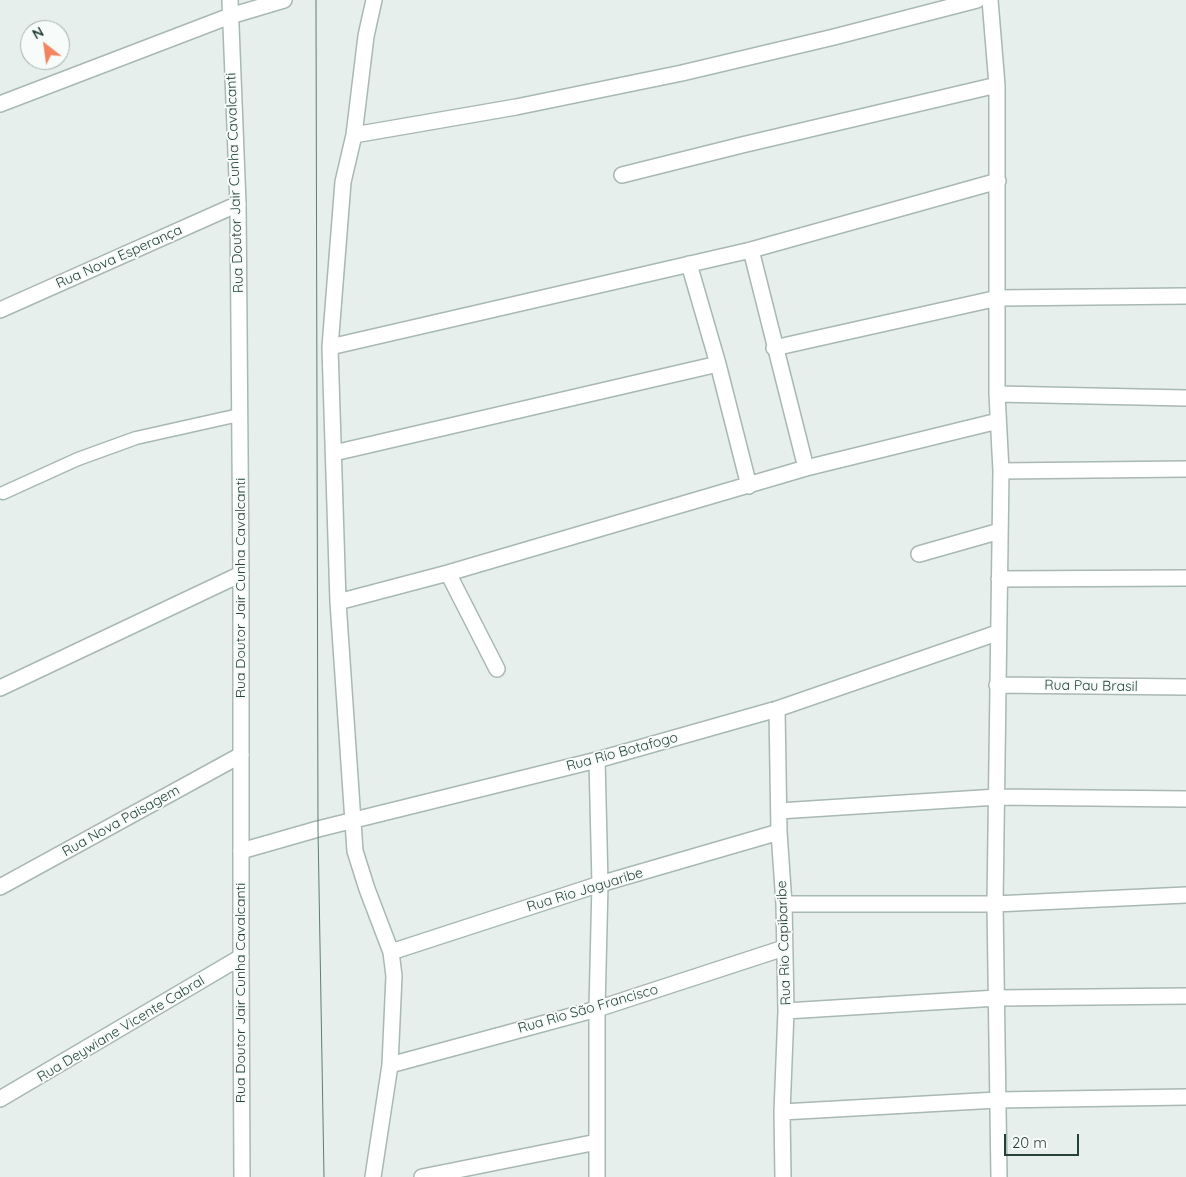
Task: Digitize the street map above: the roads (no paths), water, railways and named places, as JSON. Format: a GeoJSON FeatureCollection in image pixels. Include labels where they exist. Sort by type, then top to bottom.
{"type":"FeatureCollection","features":[{"type":"Feature","properties":{"kind":"street","name":"Rua Doutor Jair Cunha Cavalcanti"},"geometry":{"type":"LineString","coordinates":[[230,0],[238,204],[242,755],[242,1177]]}},
{"type":"Feature","properties":{"kind":"street"},"geometry":{"type":"LineString","coordinates":[[0,104],[230,16],[284,0]]}},
{"type":"Feature","properties":{"kind":"street"},"geometry":{"type":"LineString","coordinates":[[373,1177],[390,1065],[394,976],[391,952],[354,851],[338,602],[330,347],[343,182],[354,135],[366,36],[374,0]]}},
{"type":"Feature","properties":{"kind":"street"},"geometry":{"type":"LineString","coordinates":[[990,0],[997,85],[997,394],[1001,472],[994,904],[999,1177]]}},
{"type":"Feature","properties":{"kind":"street"},"geometry":{"type":"LineString","coordinates":[[354,135],[516,107],[682,73],[834,37],[973,1]]}},
{"type":"Feature","properties":{"kind":"street"},"geometry":{"type":"LineString","coordinates":[[622,176],[742,145],[997,85]]}},
{"type":"Feature","properties":{"kind":"street"},"geometry":{"type":"LineString","coordinates":[[330,347],[751,250],[998,181]]}},
{"type":"Feature","properties":{"kind":"street","name":"Rua Nova Esperança"},"geometry":{"type":"LineString","coordinates":[[0,310],[238,204]]}},
{"type":"Feature","properties":{"kind":"street"},"geometry":{"type":"LineString","coordinates":[[751,250],[774,348],[806,468]]}},
{"type":"Feature","properties":{"kind":"street"},"geometry":{"type":"LineString","coordinates":[[689,264],[718,364],[749,486]]}},
{"type":"Feature","properties":{"kind":"street"},"geometry":{"type":"LineString","coordinates":[[774,348],[998,298],[1186,296]]}},
{"type":"Feature","properties":{"kind":"street"},"geometry":{"type":"LineString","coordinates":[[334,453],[718,364]]}},
{"type":"Feature","properties":{"kind":"street"},"geometry":{"type":"LineString","coordinates":[[997,394],[1186,398]]}},
{"type":"Feature","properties":{"kind":"street"},"geometry":{"type":"LineString","coordinates":[[338,602],[448,573],[806,468],[998,421]]}},
{"type":"Feature","properties":{"kind":"street"},"geometry":{"type":"LineString","coordinates":[[1001,472],[1186,469]]}},
{"type":"Feature","properties":{"kind":"street"},"geometry":{"type":"LineString","coordinates":[[919,554],[1000,531]]}},
{"type":"Feature","properties":{"kind":"street"},"geometry":{"type":"LineString","coordinates":[[448,573],[497,669]]}},
{"type":"Feature","properties":{"kind":"street"},"geometry":{"type":"LineString","coordinates":[[0,688],[241,574]]}},
{"type":"Feature","properties":{"kind":"street"},"geometry":{"type":"LineString","coordinates":[[999,579],[1186,578]]}},
{"type":"Feature","properties":{"kind":"street","name":"Rua Rio Botafogo"},"geometry":{"type":"LineString","coordinates":[[241,851],[352,820],[597,760],[777,708],[998,633]]}},
{"type":"Feature","properties":{"kind":"street","name":"Rua Pau Brasil"},"geometry":{"type":"LineString","coordinates":[[997,685],[1186,687]]}},
{"type":"Feature","properties":{"kind":"street","name":"Rua Rio Capibaribe"},"geometry":{"type":"LineString","coordinates":[[777,708],[779,832],[784,904],[786,1011],[782,1112],[783,1177]]}},
{"type":"Feature","properties":{"kind":"street","name":"Rua Nova Paisagem"},"geometry":{"type":"LineString","coordinates":[[0,887],[242,755]]}},
{"type":"Feature","properties":{"kind":"street"},"geometry":{"type":"LineString","coordinates":[[597,760],[600,884],[597,1009],[597,1177]]}},
{"type":"Feature","properties":{"kind":"street"},"geometry":{"type":"LineString","coordinates":[[779,811],[997,797],[1186,799]]}},
{"type":"Feature","properties":{"kind":"street","name":"Rua Rio Jaguaribe"},"geometry":{"type":"LineString","coordinates":[[391,952],[600,884],[779,832]]}},
{"type":"Feature","properties":{"kind":"street"},"geometry":{"type":"LineString","coordinates":[[784,904],[994,904],[1186,896]]}},
{"type":"Feature","properties":{"kind":"street","name":"Rua Rio São Francisco"},"geometry":{"type":"LineString","coordinates":[[390,1065],[597,1009],[784,948]]}},
{"type":"Feature","properties":{"kind":"street","name":"Rua Deywiane Vicente Cabral"},"geometry":{"type":"LineString","coordinates":[[0,1099],[241,957]]}},
{"type":"Feature","properties":{"kind":"street"},"geometry":{"type":"LineString","coordinates":[[786,1011],[997,998],[1186,996]]}},
{"type":"Feature","properties":{"kind":"street"},"geometry":{"type":"LineString","coordinates":[[782,1112],[997,1100],[1186,1097]]}},
{"type":"Feature","properties":{"kind":"street"},"geometry":{"type":"LineString","coordinates":[[422,1177],[597,1142]]}},
{"type":"Feature","properties":{"kind":"lane"},"geometry":{"type":"LineString","coordinates":[[3,493],[78,459],[136,438],[240,415]]}},
{"type":"Feature","properties":{"kind":"tram line"},"geometry":{"type":"LineString","coordinates":[[316,0],[318,829],[324,1177]]}}]}
